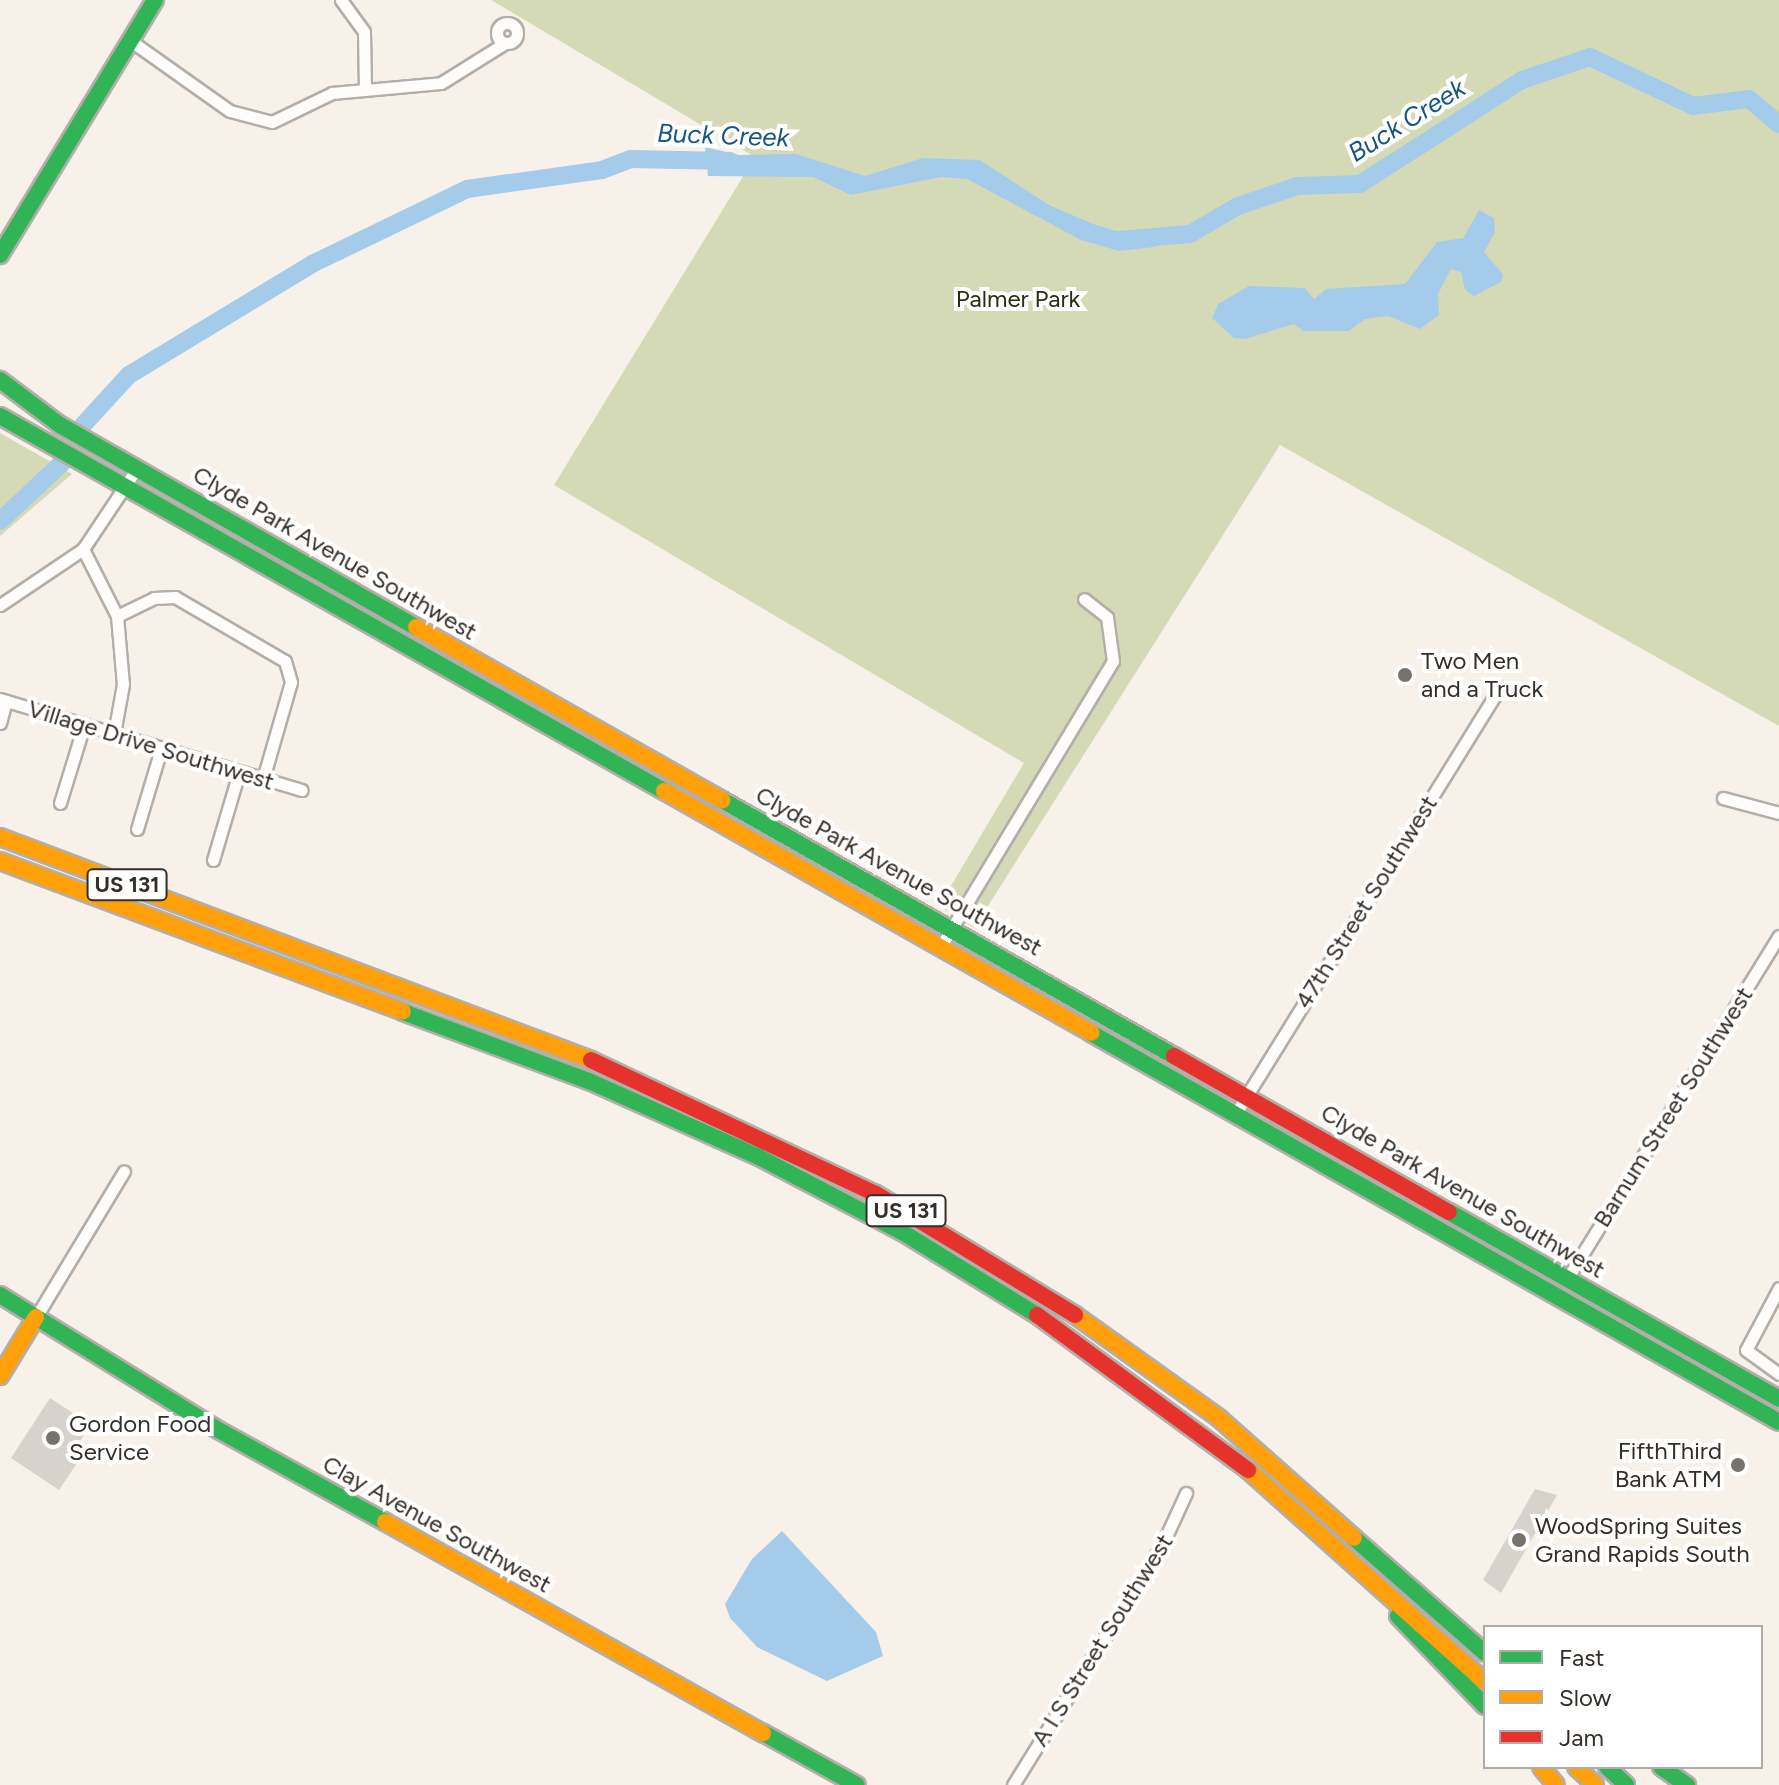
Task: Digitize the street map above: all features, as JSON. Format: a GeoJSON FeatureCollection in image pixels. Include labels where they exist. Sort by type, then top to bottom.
{"type":"FeatureCollection","features":[{"type":"Feature","properties":{"kind":"main road"},"geometry":{"type":"LineString","coordinates":[[0,255],[155,0]]}},
{"type":"Feature","properties":{"kind":"main road","name":"Clyde Park Avenue Southwest"},"geometry":{"type":"LineString","coordinates":[[0,380],[60,425],[865,878],[1779,1399]]}},
{"type":"Feature","properties":{"kind":"main road","name":"Clyde Park Avenue Southwest"},"geometry":{"type":"LineString","coordinates":[[0,416],[1778,1420]]}},
{"type":"Feature","properties":{"kind":"main road"},"geometry":{"type":"LineString","coordinates":[[381,629],[391,612]]}},
{"type":"Feature","properties":{"kind":"main road"},"geometry":{"type":"LineString","coordinates":[[616,762],[625,744]]}},
{"type":"Feature","properties":{"kind":"main road","name":"US 131"},"geometry":{"type":"LineString","coordinates":[[0,836],[627,1074],[781,1144],[1004,1268],[1150,1367],[1275,1463],[1483,1651]]}},
{"type":"Feature","properties":{"kind":"main road","name":"US 131"},"geometry":{"type":"LineString","coordinates":[[0,861],[589,1081],[813,1184],[1065,1334],[1185,1419],[1314,1524],[1483,1680]]}},
{"type":"Feature","properties":{"kind":"main road"},"geometry":{"type":"LineString","coordinates":[[854,897],[865,878]]}},
{"type":"Feature","properties":{"kind":"main road"},"geometry":{"type":"LineString","coordinates":[[1403,1208],[1441,1222],[1451,1211]]}},
{"type":"Feature","properties":{"kind":"main road","name":"Clay Avenue Southwest"},"geometry":{"type":"LineString","coordinates":[[0,1295],[215,1428],[857,1785]]}},
{"type":"Feature","properties":{"kind":"main road"},"geometry":{"type":"LineString","coordinates":[[0,1376],[36,1317]]}},
{"type":"Feature","properties":{"kind":"main road"},"geometry":{"type":"LineString","coordinates":[[1275,1463],[1483,1633]]}},
{"type":"Feature","properties":{"kind":"main road"},"geometry":{"type":"LineString","coordinates":[[1314,1524],[1483,1704]]}},
{"type":"Feature","properties":{"kind":"main road"},"geometry":{"type":"LineString","coordinates":[[1543,1769],[1556,1785]]}},
{"type":"Feature","properties":{"kind":"main road"},"geometry":{"type":"LineString","coordinates":[[1578,1769],[1595,1785]]}},
{"type":"Feature","properties":{"kind":"main road"},"geometry":{"type":"LineString","coordinates":[[1609,1769],[1626,1785]]}},
{"type":"Feature","properties":{"kind":"main road"},"geometry":{"type":"LineString","coordinates":[[1665,1769],[1687,1785]]}},
{"type":"Feature","properties":{"kind":"main road"},"geometry":{"type":"LineString","coordinates":[[1665,1769],[1693,1785]]}},
{"type":"Feature","properties":{"kind":"street"},"geometry":{"type":"LineString","coordinates":[[341,0],[364,32],[365,87]]}},
{"type":"Feature","properties":{"kind":"street"},"geometry":{"type":"LineString","coordinates":[[131,41],[250,120],[287,118],[332,93],[365,87],[441,83],[505,43]]}},
{"type":"Feature","properties":{"kind":"street"},"geometry":{"type":"LineString","coordinates":[[2,602],[41,583],[83,549],[137,468]]}},
{"type":"Feature","properties":{"kind":"street"},"geometry":{"type":"LineString","coordinates":[[83,549],[117,616],[123,684],[114,734]]}},
{"type":"Feature","properties":{"kind":"street"},"geometry":{"type":"LineString","coordinates":[[117,616],[154,598],[175,597],[285,661],[291,682],[263,779]]}},
{"type":"Feature","properties":{"kind":"street"},"geometry":{"type":"LineString","coordinates":[[941,946],[1113,661],[1107,617],[1084,599]]}},
{"type":"Feature","properties":{"kind":"street","name":"47th Street Southwest"},"geometry":{"type":"LineString","coordinates":[[1236,1113],[1497,692]]}},
{"type":"Feature","properties":{"kind":"street"},"geometry":{"type":"LineString","coordinates":[[0,723],[3,700]]}},
{"type":"Feature","properties":{"kind":"street","name":"Village Drive Southwest"},"geometry":{"type":"LineString","coordinates":[[3,700],[302,790]]}},
{"type":"Feature","properties":{"kind":"street"},"geometry":{"type":"LineString","coordinates":[[60,803],[84,725]]}},
{"type":"Feature","properties":{"kind":"street"},"geometry":{"type":"LineString","coordinates":[[137,829],[161,749]]}},
{"type":"Feature","properties":{"kind":"street"},"geometry":{"type":"LineString","coordinates":[[213,860],[239,772]]}},
{"type":"Feature","properties":{"kind":"street"},"geometry":{"type":"LineString","coordinates":[[1723,798],[1779,813]]}},
{"type":"Feature","properties":{"kind":"street","name":"Barnum Street Southwest"},"geometry":{"type":"LineString","coordinates":[[1567,1279],[1779,936]]}},
{"type":"Feature","properties":{"kind":"street"},"geometry":{"type":"LineString","coordinates":[[36,1317],[124,1171]]}},
{"type":"Feature","properties":{"kind":"street"},"geometry":{"type":"LineString","coordinates":[[1779,1288],[1746,1350],[1779,1374]]}},
{"type":"Feature","properties":{"kind":"street","name":"A I S Street Southwest"},"geometry":{"type":"LineString","coordinates":[[1013,1785],[1163,1543],[1186,1493]]}},
{"type":"Feature","properties":{"kind":"green space","name":"Palmer Park"},"geometry":{"type":"Polygon","coordinates":[[[491,0],[1779,0],[1779,726],[1280,445],[974,928],[939,906],[1024,763],[554,485],[755,157],[491,0]]]}},
{"type":"Feature","properties":{"kind":"green space"},"geometry":{"type":"Polygon","coordinates":[[[0,433],[72,474],[0,536],[0,433]]]}},
{"type":"Feature","properties":{"kind":"water"},"geometry":{"type":"Polygon","coordinates":[[[705,147],[739,155],[796,154],[865,176],[923,158],[980,160],[1049,205],[1093,224],[1116,231],[1151,229],[1155,247],[1119,251],[1081,240],[967,179],[941,177],[851,195],[813,177],[708,176],[705,147]]]}},
{"type":"Feature","properties":{"kind":"water"},"geometry":{"type":"Polygon","coordinates":[[[1479,210],[1494,218],[1495,232],[1484,252],[1503,274],[1501,282],[1474,296],[1465,290],[1461,272],[1451,269],[1438,294],[1439,315],[1420,329],[1388,316],[1365,319],[1349,331],[1303,331],[1294,324],[1245,339],[1234,338],[1212,318],[1218,304],[1249,286],[1305,288],[1314,299],[1326,289],[1405,284],[1437,242],[1463,238],[1479,210]]]}},
{"type":"Feature","properties":{"kind":"water"},"geometry":{"type":"Polygon","coordinates":[[[782,1531],[876,1632],[883,1656],[827,1681],[757,1647],[730,1618],[725,1604],[752,1559],[782,1531]]]}},
{"type":"Feature","properties":{"kind":"building","name":"Gordon Food Service"},"geometry":{"type":"Polygon","coordinates":[[[50,1398],[91,1425],[73,1451],[81,1457],[59,1490],[11,1458],[50,1398]]]}},
{"type":"Feature","properties":{"kind":"building","name":"WoodSpring Suites Grand Rapids South"},"geometry":{"type":"Polygon","coordinates":[[[1535,1489],[1557,1495],[1501,1593],[1483,1580],[1535,1489]]]}},
{"type":"Feature","properties":{"kind":"waterway","name":"Buck Creek"},"geometry":{"type":"LineString","coordinates":[[1130,239],[1190,234],[1238,206],[1297,186],[1360,184],[1522,80],[1590,57],[1693,106],[1749,99],[1779,124]]}},
{"type":"Feature","properties":{"kind":"waterway","name":"Buck Creek"},"geometry":{"type":"LineString","coordinates":[[83,425],[129,375],[312,264],[467,189],[602,170],[630,159],[730,161]]}},
{"type":"Feature","properties":{"kind":"waterway","name":"Buck Creek"},"geometry":{"type":"LineString","coordinates":[[0,521],[62,463]]}},
{"type":"Feature","properties":{"kind":"traffic: fast"},"geometry":{"type":"LineString","coordinates":[[0,255],[155,0]]}},
{"type":"Feature","properties":{"kind":"traffic: fast"},"geometry":{"type":"LineString","coordinates":[[0,380],[60,425],[416,627]]}},
{"type":"Feature","properties":{"kind":"traffic: fast"},"geometry":{"type":"LineString","coordinates":[[0,416],[664,791]]}},
{"type":"Feature","properties":{"kind":"traffic: fast"},"geometry":{"type":"LineString","coordinates":[[722,800],[1174,1056]]}},
{"type":"Feature","properties":{"kind":"traffic: fast"},"geometry":{"type":"LineString","coordinates":[[403,1012],[589,1081],[757,1156],[902,1232],[1037,1315]]}},
{"type":"Feature","properties":{"kind":"traffic: fast"},"geometry":{"type":"LineString","coordinates":[[1091,1033],[1779,1422]]}},
{"type":"Feature","properties":{"kind":"traffic: fast"},"geometry":{"type":"LineString","coordinates":[[1449,1212],[1779,1399]]}},
{"type":"Feature","properties":{"kind":"traffic: fast"},"geometry":{"type":"LineString","coordinates":[[0,1295],[215,1428],[385,1522]]}},
{"type":"Feature","properties":{"kind":"traffic: fast"},"geometry":{"type":"LineString","coordinates":[[1354,1538],[1483,1651]]}},
{"type":"Feature","properties":{"kind":"traffic: fast"},"geometry":{"type":"LineString","coordinates":[[1398,1616],[1483,1704]]}},
{"type":"Feature","properties":{"kind":"traffic: fast"},"geometry":{"type":"LineString","coordinates":[[763,1733],[857,1785]]}},
{"type":"Feature","properties":{"kind":"traffic: fast"},"geometry":{"type":"LineString","coordinates":[[1609,1769],[1626,1785]]}},
{"type":"Feature","properties":{"kind":"traffic: fast"},"geometry":{"type":"LineString","coordinates":[[1664,1769],[1687,1785]]}},
{"type":"Feature","properties":{"kind":"traffic: slow"},"geometry":{"type":"LineString","coordinates":[[416,627],[722,800]]}},
{"type":"Feature","properties":{"kind":"traffic: slow"},"geometry":{"type":"LineString","coordinates":[[664,791],[1091,1033]]}},
{"type":"Feature","properties":{"kind":"traffic: slow"},"geometry":{"type":"LineString","coordinates":[[0,837],[591,1060]]}},
{"type":"Feature","properties":{"kind":"traffic: slow"},"geometry":{"type":"LineString","coordinates":[[0,861],[403,1012]]}},
{"type":"Feature","properties":{"kind":"traffic: slow"},"geometry":{"type":"LineString","coordinates":[[1075,1315],[1220,1419],[1354,1538]]}},
{"type":"Feature","properties":{"kind":"traffic: slow"},"geometry":{"type":"LineString","coordinates":[[0,1376],[36,1317]]}},
{"type":"Feature","properties":{"kind":"traffic: slow"},"geometry":{"type":"LineString","coordinates":[[1248,1470],[1483,1680]]}},
{"type":"Feature","properties":{"kind":"traffic: slow"},"geometry":{"type":"LineString","coordinates":[[385,1522],[763,1733]]}},
{"type":"Feature","properties":{"kind":"traffic: slow"},"geometry":{"type":"LineString","coordinates":[[1543,1769],[1556,1785]]}},
{"type":"Feature","properties":{"kind":"traffic: slow"},"geometry":{"type":"LineString","coordinates":[[1578,1769],[1595,1785]]}},
{"type":"Feature","properties":{"kind":"traffic: jam"},"geometry":{"type":"LineString","coordinates":[[1174,1056],[1449,1212]]}},
{"type":"Feature","properties":{"kind":"traffic: jam"},"geometry":{"type":"LineString","coordinates":[[591,1060],[876,1194],[1075,1315]]}},
{"type":"Feature","properties":{"kind":"traffic: jam"},"geometry":{"type":"LineString","coordinates":[[1037,1315],[1248,1470]]}},
{"type":"Feature","properties":{"kind":"place","name":"Two Men and a Truck"},"geometry":{"type":"Point","coordinates":[1405,675]}},
{"type":"Feature","properties":{"kind":"place","name":"Gordon Food Service"},"geometry":{"type":"Point","coordinates":[53,1438]}},
{"type":"Feature","properties":{"kind":"place","name":"FifthThird Bank ATM"},"geometry":{"type":"Point","coordinates":[1738,1465]}},
{"type":"Feature","properties":{"kind":"place","name":"WoodSpring Suites Grand Rapids South"},"geometry":{"type":"Point","coordinates":[1519,1540]}}]}
